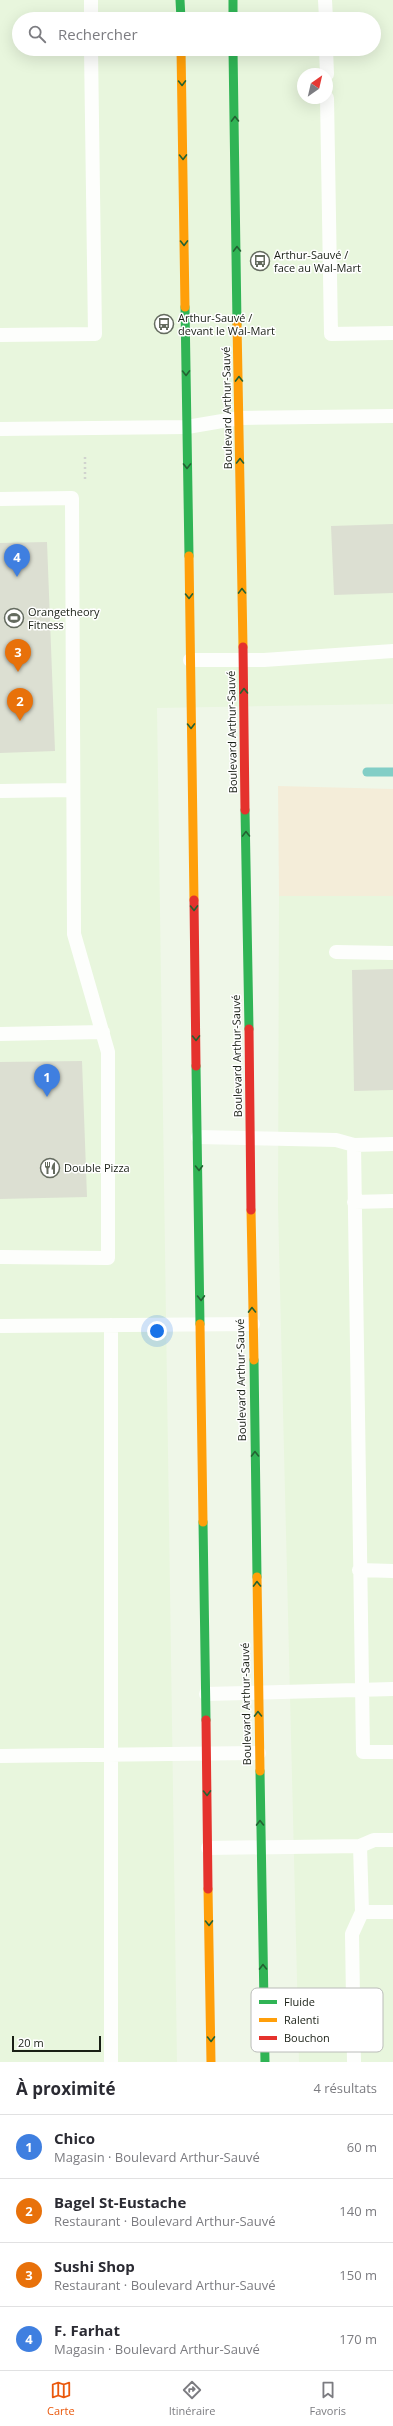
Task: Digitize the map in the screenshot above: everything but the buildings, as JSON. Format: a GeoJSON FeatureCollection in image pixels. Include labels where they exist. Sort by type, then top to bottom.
{"type":"FeatureCollection","features":[{"type":"Feature","properties":{"kind":"main road"},"geometry":{"type":"LineString","coordinates":[[180,0],[181,12]]}},
{"type":"Feature","properties":{"kind":"main road"},"geometry":{"type":"LineString","coordinates":[[233,0],[233,12]]}},
{"type":"Feature","properties":{"kind":"main road"},"geometry":{"type":"LineString","coordinates":[[181,56],[202,1324],[211,2062]]}},
{"type":"Feature","properties":{"kind":"main road","name":"Boulevard Arthur-Sauvé"},"geometry":{"type":"LineString","coordinates":[[233,56],[264,1988]]}},
{"type":"Feature","properties":{"kind":"main road","name":"Boulevard Arthur-Sauvé"},"geometry":{"type":"LineString","coordinates":[[265,2052],[265,2062]]}},
{"type":"Feature","properties":{"kind":"lane"},"geometry":{"type":"LineString","coordinates":[[91,0],[91,12]]}},
{"type":"Feature","properties":{"kind":"lane"},"geometry":{"type":"LineString","coordinates":[[325,0],[326,12]]}},
{"type":"Feature","properties":{"kind":"lane"},"geometry":{"type":"LineString","coordinates":[[0,335],[95,334],[92,56]]}},
{"type":"Feature","properties":{"kind":"lane"},"geometry":{"type":"LineString","coordinates":[[326,56],[327,68]]}},
{"type":"Feature","properties":{"kind":"lane"},"geometry":{"type":"LineString","coordinates":[[327,104],[331,334],[393,334]]}},
{"type":"Feature","properties":{"kind":"lane"},"geometry":{"type":"LineString","coordinates":[[0,429],[187,427],[240,418],[393,416]]}},
{"type":"Feature","properties":{"kind":"lane"},"geometry":{"type":"LineString","coordinates":[[0,499],[72,498],[74,934],[108,1052],[108,1258],[0,1257]]}},
{"type":"Feature","properties":{"kind":"lane"},"geometry":{"type":"LineString","coordinates":[[190,660],[243,660],[393,651]]}},
{"type":"Feature","properties":{"kind":"lane"},"geometry":{"type":"LineString","coordinates":[[0,791],[73,790]]}},
{"type":"Feature","properties":{"kind":"lane"},"geometry":{"type":"LineString","coordinates":[[336,952],[393,953]]}},
{"type":"Feature","properties":{"kind":"lane"},"geometry":{"type":"LineString","coordinates":[[0,1034],[103,1032]]}},
{"type":"Feature","properties":{"kind":"lane"},"geometry":{"type":"LineString","coordinates":[[198,1137],[336,1140],[354,1145],[393,1144]]}},
{"type":"Feature","properties":{"kind":"lane"},"geometry":{"type":"LineString","coordinates":[[354,1145],[363,1752],[393,1752]]}},
{"type":"Feature","properties":{"kind":"lane"},"geometry":{"type":"LineString","coordinates":[[354,1202],[393,1202]]}},
{"type":"Feature","properties":{"kind":"lane"},"geometry":{"type":"LineString","coordinates":[[0,1326],[253,1324]]}},
{"type":"Feature","properties":{"kind":"lane"},"geometry":{"type":"LineString","coordinates":[[110,2062],[112,1755],[111,1325]]}},
{"type":"Feature","properties":{"kind":"lane"},"geometry":{"type":"LineString","coordinates":[[360,1570],[393,1571]]}},
{"type":"Feature","properties":{"kind":"lane"},"geometry":{"type":"LineString","coordinates":[[206,1694],[393,1689]]}},
{"type":"Feature","properties":{"kind":"lane"},"geometry":{"type":"LineString","coordinates":[[0,1756],[259,1753]]}},
{"type":"Feature","properties":{"kind":"lane"},"geometry":{"type":"LineString","coordinates":[[208,1848],[360,1846],[374,1840],[393,1840]]}},
{"type":"Feature","properties":{"kind":"lane"},"geometry":{"type":"LineString","coordinates":[[353,1988],[352,1934],[362,1912],[360,1846]]}},
{"type":"Feature","properties":{"kind":"lane"},"geometry":{"type":"LineString","coordinates":[[362,1912],[393,1912]]}},
{"type":"Feature","properties":{"kind":"lane"},"geometry":{"type":"LineString","coordinates":[[354,2052],[354,2062]]}},
{"type":"Feature","properties":{"kind":"shaded area"},"geometry":{"type":"Polygon","coordinates":[[[0,0],[393,0],[393,704],[157,708],[177,2062],[0,2062],[0,0]]]}},
{"type":"Feature","properties":{"kind":"shaded area"},"geometry":{"type":"Polygon","coordinates":[[[278,786],[393,789],[393,896],[279,896],[278,786]]]}},
{"type":"Feature","properties":{"kind":"shaded area"},"geometry":{"type":"Polygon","coordinates":[[[279,896],[393,896],[393,2062],[299,2062],[299,2052],[383,2052],[383,1988],[297,1988],[278,1207],[279,896]]]}},
{"type":"Feature","properties":{"kind":"waterway"},"geometry":{"type":"LineString","coordinates":[[367,772],[393,772]]}},
{"type":"Feature","properties":{"kind":"traffic: fast"},"geometry":{"type":"LineString","coordinates":[[180,0],[181,12]]}},
{"type":"Feature","properties":{"kind":"traffic: fast"},"geometry":{"type":"LineString","coordinates":[[233,0],[233,12]]}},
{"type":"Feature","properties":{"kind":"traffic: fast"},"geometry":{"type":"LineString","coordinates":[[233,56],[237,324]]}},
{"type":"Feature","properties":{"kind":"traffic: fast"},"geometry":{"type":"LineString","coordinates":[[185,307],[189,556]]}},
{"type":"Feature","properties":{"kind":"traffic: fast"},"geometry":{"type":"LineString","coordinates":[[245,810],[249,1029]]}},
{"type":"Feature","properties":{"kind":"traffic: fast"},"geometry":{"type":"LineString","coordinates":[[196,1066],[200,1324]]}},
{"type":"Feature","properties":{"kind":"traffic: fast"},"geometry":{"type":"LineString","coordinates":[[254,1360],[257,1577]]}},
{"type":"Feature","properties":{"kind":"traffic: fast"},"geometry":{"type":"LineString","coordinates":[[203,1522],[206,1720]]}},
{"type":"Feature","properties":{"kind":"traffic: fast"},"geometry":{"type":"LineString","coordinates":[[260,1771],[264,1988]]}},
{"type":"Feature","properties":{"kind":"traffic: fast"},"geometry":{"type":"LineString","coordinates":[[265,2052],[265,2062]]}},
{"type":"Feature","properties":{"kind":"traffic: slow"},"geometry":{"type":"LineString","coordinates":[[181,56],[185,307]]}},
{"type":"Feature","properties":{"kind":"traffic: slow"},"geometry":{"type":"LineString","coordinates":[[237,324],[243,647]]}},
{"type":"Feature","properties":{"kind":"traffic: slow"},"geometry":{"type":"LineString","coordinates":[[189,556],[194,900]]}},
{"type":"Feature","properties":{"kind":"traffic: slow"},"geometry":{"type":"LineString","coordinates":[[251,1210],[254,1360]]}},
{"type":"Feature","properties":{"kind":"traffic: slow"},"geometry":{"type":"LineString","coordinates":[[200,1324],[203,1522]]}},
{"type":"Feature","properties":{"kind":"traffic: slow"},"geometry":{"type":"LineString","coordinates":[[257,1577],[260,1771]]}},
{"type":"Feature","properties":{"kind":"traffic: slow"},"geometry":{"type":"LineString","coordinates":[[208,1889],[211,2062]]}},
{"type":"Feature","properties":{"kind":"traffic: jam"},"geometry":{"type":"LineString","coordinates":[[243,647],[245,810]]}},
{"type":"Feature","properties":{"kind":"traffic: jam"},"geometry":{"type":"LineString","coordinates":[[194,900],[196,1066]]}},
{"type":"Feature","properties":{"kind":"traffic: jam"},"geometry":{"type":"LineString","coordinates":[[249,1029],[251,1210]]}},
{"type":"Feature","properties":{"kind":"traffic: jam"},"geometry":{"type":"LineString","coordinates":[[206,1720],[208,1889]]}},
{"type":"Feature","properties":{"kind":"place","name":"Arthur-Sauvé / face au Wal-Mart"},"geometry":{"type":"Point","coordinates":[260,261]}},
{"type":"Feature","properties":{"kind":"place","name":"Arthur-Sauvé / devant le Wal-Mart"},"geometry":{"type":"Point","coordinates":[164,324]}},
{"type":"Feature","properties":{"kind":"place","name":"F. Farhat"},"geometry":{"type":"Point","coordinates":[17,577]}},
{"type":"Feature","properties":{"kind":"place","name":"Orangetheory Fitness"},"geometry":{"type":"Point","coordinates":[14,618]}},
{"type":"Feature","properties":{"kind":"place","name":"Sushi Shop"},"geometry":{"type":"Point","coordinates":[18,672]}},
{"type":"Feature","properties":{"kind":"place","name":"Bagel St-Eustache"},"geometry":{"type":"Point","coordinates":[20,721]}},
{"type":"Feature","properties":{"kind":"place","name":"Chico"},"geometry":{"type":"Point","coordinates":[47,1097]}},
{"type":"Feature","properties":{"kind":"place","name":"Double Pizza"},"geometry":{"type":"Point","coordinates":[50,1168]}}]}
